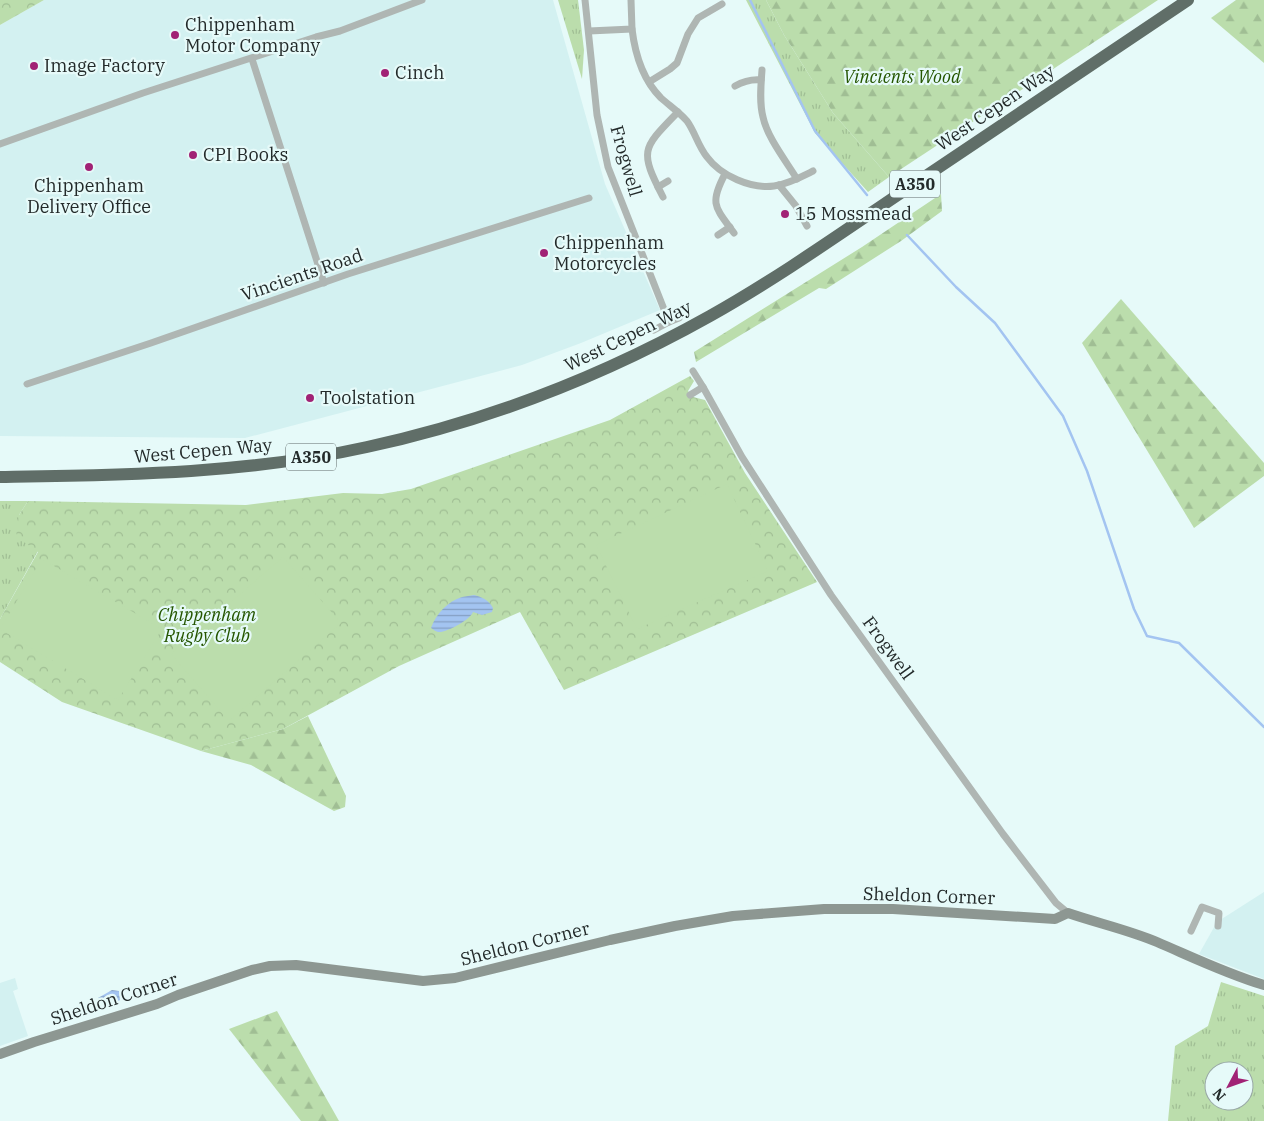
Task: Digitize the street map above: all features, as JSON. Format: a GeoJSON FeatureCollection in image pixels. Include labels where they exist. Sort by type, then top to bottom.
{"type":"FeatureCollection","features":[{"type":"Feature","properties":{"kind":"highway","name":"West Cepen Way"},"geometry":{"type":"LineString","coordinates":[[0,477],[162,473],[220,469],[296,460],[370,447],[454,425],[556,390],[678,333],[749,293],[1188,0]]}},
{"type":"Feature","properties":{"kind":"street"},"geometry":{"type":"LineString","coordinates":[[0,144],[143,93],[340,30],[422,0]]}},
{"type":"Feature","properties":{"kind":"street","name":"Frogwell"},"geometry":{"type":"LineString","coordinates":[[585,0],[597,115],[608,167],[669,322]]}},
{"type":"Feature","properties":{"kind":"street"},"geometry":{"type":"LineString","coordinates":[[631,0],[632,29],[637,56],[648,82],[678,112],[692,130],[706,156],[716,168],[725,174],[755,184],[770,186],[797,179],[813,171]]}},
{"type":"Feature","properties":{"kind":"street"},"geometry":{"type":"LineString","coordinates":[[648,82],[677,63],[692,27],[698,18],[712,12],[722,4]]}},
{"type":"Feature","properties":{"kind":"street"},"geometry":{"type":"LineString","coordinates":[[588,31],[632,29]]}},
{"type":"Feature","properties":{"kind":"street"},"geometry":{"type":"LineString","coordinates":[[252,59],[324,283]]}},
{"type":"Feature","properties":{"kind":"street"},"geometry":{"type":"LineString","coordinates":[[762,70],[761,109],[763,120],[797,179]]}},
{"type":"Feature","properties":{"kind":"street"},"geometry":{"type":"LineString","coordinates":[[735,86],[745,81],[761,80]]}},
{"type":"Feature","properties":{"kind":"street"},"geometry":{"type":"LineString","coordinates":[[663,197],[647,162],[648,148],[657,133],[678,112]]}},
{"type":"Feature","properties":{"kind":"street"},"geometry":{"type":"LineString","coordinates":[[718,235],[732,230],[718,212],[715,202],[717,191],[725,174]]}},
{"type":"Feature","properties":{"kind":"street"},"geometry":{"type":"LineString","coordinates":[[658,187],[668,180]]}},
{"type":"Feature","properties":{"kind":"street"},"geometry":{"type":"LineString","coordinates":[[779,185],[796,206],[806,226]]}},
{"type":"Feature","properties":{"kind":"street","name":"Vincients Road"},"geometry":{"type":"LineString","coordinates":[[27,384],[324,283],[589,198]]}},
{"type":"Feature","properties":{"kind":"street"},"geometry":{"type":"LineString","coordinates":[[654,330],[680,318]]}},
{"type":"Feature","properties":{"kind":"street","name":"Frogwell"},"geometry":{"type":"LineString","coordinates":[[693,371],[742,457],[831,595],[1004,834],[1056,903],[1068,914]]}},
{"type":"Feature","properties":{"kind":"street"},"geometry":{"type":"LineString","coordinates":[[690,395],[703,386]]}},
{"type":"Feature","properties":{"kind":"street"},"geometry":{"type":"LineString","coordinates":[[1191,931],[1202,907],[1219,913],[1218,926]]}},
{"type":"Feature","properties":{"kind":"street","name":"Sheldon Corner"},"geometry":{"type":"LineString","coordinates":[[0,1054],[157,1004],[252,970],[270,966],[296,965],[423,981],[456,978],[610,940],[733,916],[824,910],[893,909],[1054,918],[1068,914]]}},
{"type":"Feature","properties":{"kind":"street"},"geometry":{"type":"LineString","coordinates":[[1068,914],[1154,941],[1245,980],[1264,985]]}},
{"type":"Feature","properties":{"kind":"shaded area"},"geometry":{"type":"Polygon","coordinates":[[[44,0],[553,0],[605,184],[660,310],[522,365],[245,438],[0,436],[0,25],[44,0]]]}},
{"type":"Feature","properties":{"kind":"shaded area"},"geometry":{"type":"Polygon","coordinates":[[[1264,892],[1264,979],[1199,954],[1217,922],[1264,892]]]}},
{"type":"Feature","properties":{"kind":"shaded area"},"geometry":{"type":"Polygon","coordinates":[[[15,978],[18,989],[13,991],[28,1036],[0,1046],[0,983],[15,978]]]}},
{"type":"Feature","properties":{"kind":"green space"},"geometry":{"type":"Polygon","coordinates":[[[0,0],[44,0],[0,25],[0,0]]]}},
{"type":"Feature","properties":{"kind":"green space"},"geometry":{"type":"Polygon","coordinates":[[[558,0],[578,0],[584,50],[582,79],[558,0]]]}},
{"type":"Feature","properties":{"kind":"green space"},"geometry":{"type":"Polygon","coordinates":[[[746,0],[766,0],[784,35],[833,113],[889,177],[868,192],[815,133],[746,0]]]}},
{"type":"Feature","properties":{"kind":"green space","name":"Vincients Wood"},"geometry":{"type":"Polygon","coordinates":[[[766,0],[1158,0],[889,177],[833,113],[784,35],[766,0]]]}},
{"type":"Feature","properties":{"kind":"green space"},"geometry":{"type":"Polygon","coordinates":[[[1236,0],[1264,0],[1264,63],[1211,18],[1236,0]]]}},
{"type":"Feature","properties":{"kind":"green space"},"geometry":{"type":"Polygon","coordinates":[[[941,194],[942,211],[901,241],[826,289],[819,288],[696,362],[694,352],[862,247],[941,194]]]}},
{"type":"Feature","properties":{"kind":"green space"},"geometry":{"type":"Polygon","coordinates":[[[1121,299],[1264,463],[1264,476],[1194,528],[1082,343],[1121,299]]]}},
{"type":"Feature","properties":{"kind":"green space","name":"Chippenham Rugby Club"},"geometry":{"type":"Polygon","coordinates":[[[690,376],[694,381],[688,391],[693,397],[705,400],[745,473],[817,582],[564,690],[520,612],[399,666],[283,729],[201,751],[62,702],[0,662],[0,619],[38,552],[16,536],[19,515],[28,501],[246,505],[343,493],[382,494],[411,489],[610,420],[690,376]]]}},
{"type":"Feature","properties":{"kind":"green space"},"geometry":{"type":"Polygon","coordinates":[[[727,484],[768,571],[637,629],[596,545],[727,484]]]}},
{"type":"Feature","properties":{"kind":"green space"},"geometry":{"type":"Polygon","coordinates":[[[0,501],[28,501],[19,515],[38,551],[0,619],[0,501]]]}},
{"type":"Feature","properties":{"kind":"green space"},"geometry":{"type":"Polygon","coordinates":[[[283,557],[341,623],[229,721],[171,654],[283,557]]]}},
{"type":"Feature","properties":{"kind":"green space"},"geometry":{"type":"Polygon","coordinates":[[[42,559],[162,629],[118,700],[0,629],[42,559]]]}},
{"type":"Feature","properties":{"kind":"green space"},"geometry":{"type":"Polygon","coordinates":[[[308,716],[346,796],[345,807],[334,811],[251,765],[201,751],[283,729],[308,716]]]}},
{"type":"Feature","properties":{"kind":"green space"},"geometry":{"type":"Polygon","coordinates":[[[1221,982],[1264,996],[1264,1121],[1168,1121],[1175,1046],[1208,1026],[1221,982]]]}},
{"type":"Feature","properties":{"kind":"green space"},"geometry":{"type":"Polygon","coordinates":[[[277,1011],[339,1121],[301,1121],[229,1029],[277,1011]]]}},
{"type":"Feature","properties":{"kind":"water"},"geometry":{"type":"Polygon","coordinates":[[[474,595],[489,603],[493,608],[492,612],[482,615],[473,612],[463,622],[442,632],[431,628],[439,613],[447,605],[462,597],[474,595]]]}},
{"type":"Feature","properties":{"kind":"water"},"geometry":{"type":"Polygon","coordinates":[[[112,990],[119,991],[120,1000],[102,1003],[98,998],[112,990]]]}},
{"type":"Feature","properties":{"kind":"waterway"},"geometry":{"type":"LineString","coordinates":[[750,0],[815,131],[867,195]]}},
{"type":"Feature","properties":{"kind":"waterway"},"geometry":{"type":"LineString","coordinates":[[907,235],[956,287],[995,323],[1063,416],[1087,471],[1134,609],[1147,636],[1179,643],[1264,727]]}},
{"type":"Feature","properties":{"kind":"place","name":"Chippenham Motor Company"},"geometry":{"type":"Point","coordinates":[175,35]}},
{"type":"Feature","properties":{"kind":"place","name":"Image Factory"},"geometry":{"type":"Point","coordinates":[34,66]}},
{"type":"Feature","properties":{"kind":"place","name":"Cinch"},"geometry":{"type":"Point","coordinates":[385,73]}},
{"type":"Feature","properties":{"kind":"place","name":"CPI Books"},"geometry":{"type":"Point","coordinates":[193,155]}},
{"type":"Feature","properties":{"kind":"place","name":"Chippenham Delivery Office"},"geometry":{"type":"Point","coordinates":[89,167]}},
{"type":"Feature","properties":{"kind":"place","name":"15 Mossmead"},"geometry":{"type":"Point","coordinates":[785,214]}},
{"type":"Feature","properties":{"kind":"place","name":"Chippenham Motorcycles"},"geometry":{"type":"Point","coordinates":[544,253]}},
{"type":"Feature","properties":{"kind":"place","name":"Toolstation"},"geometry":{"type":"Point","coordinates":[310,398]}}]}
